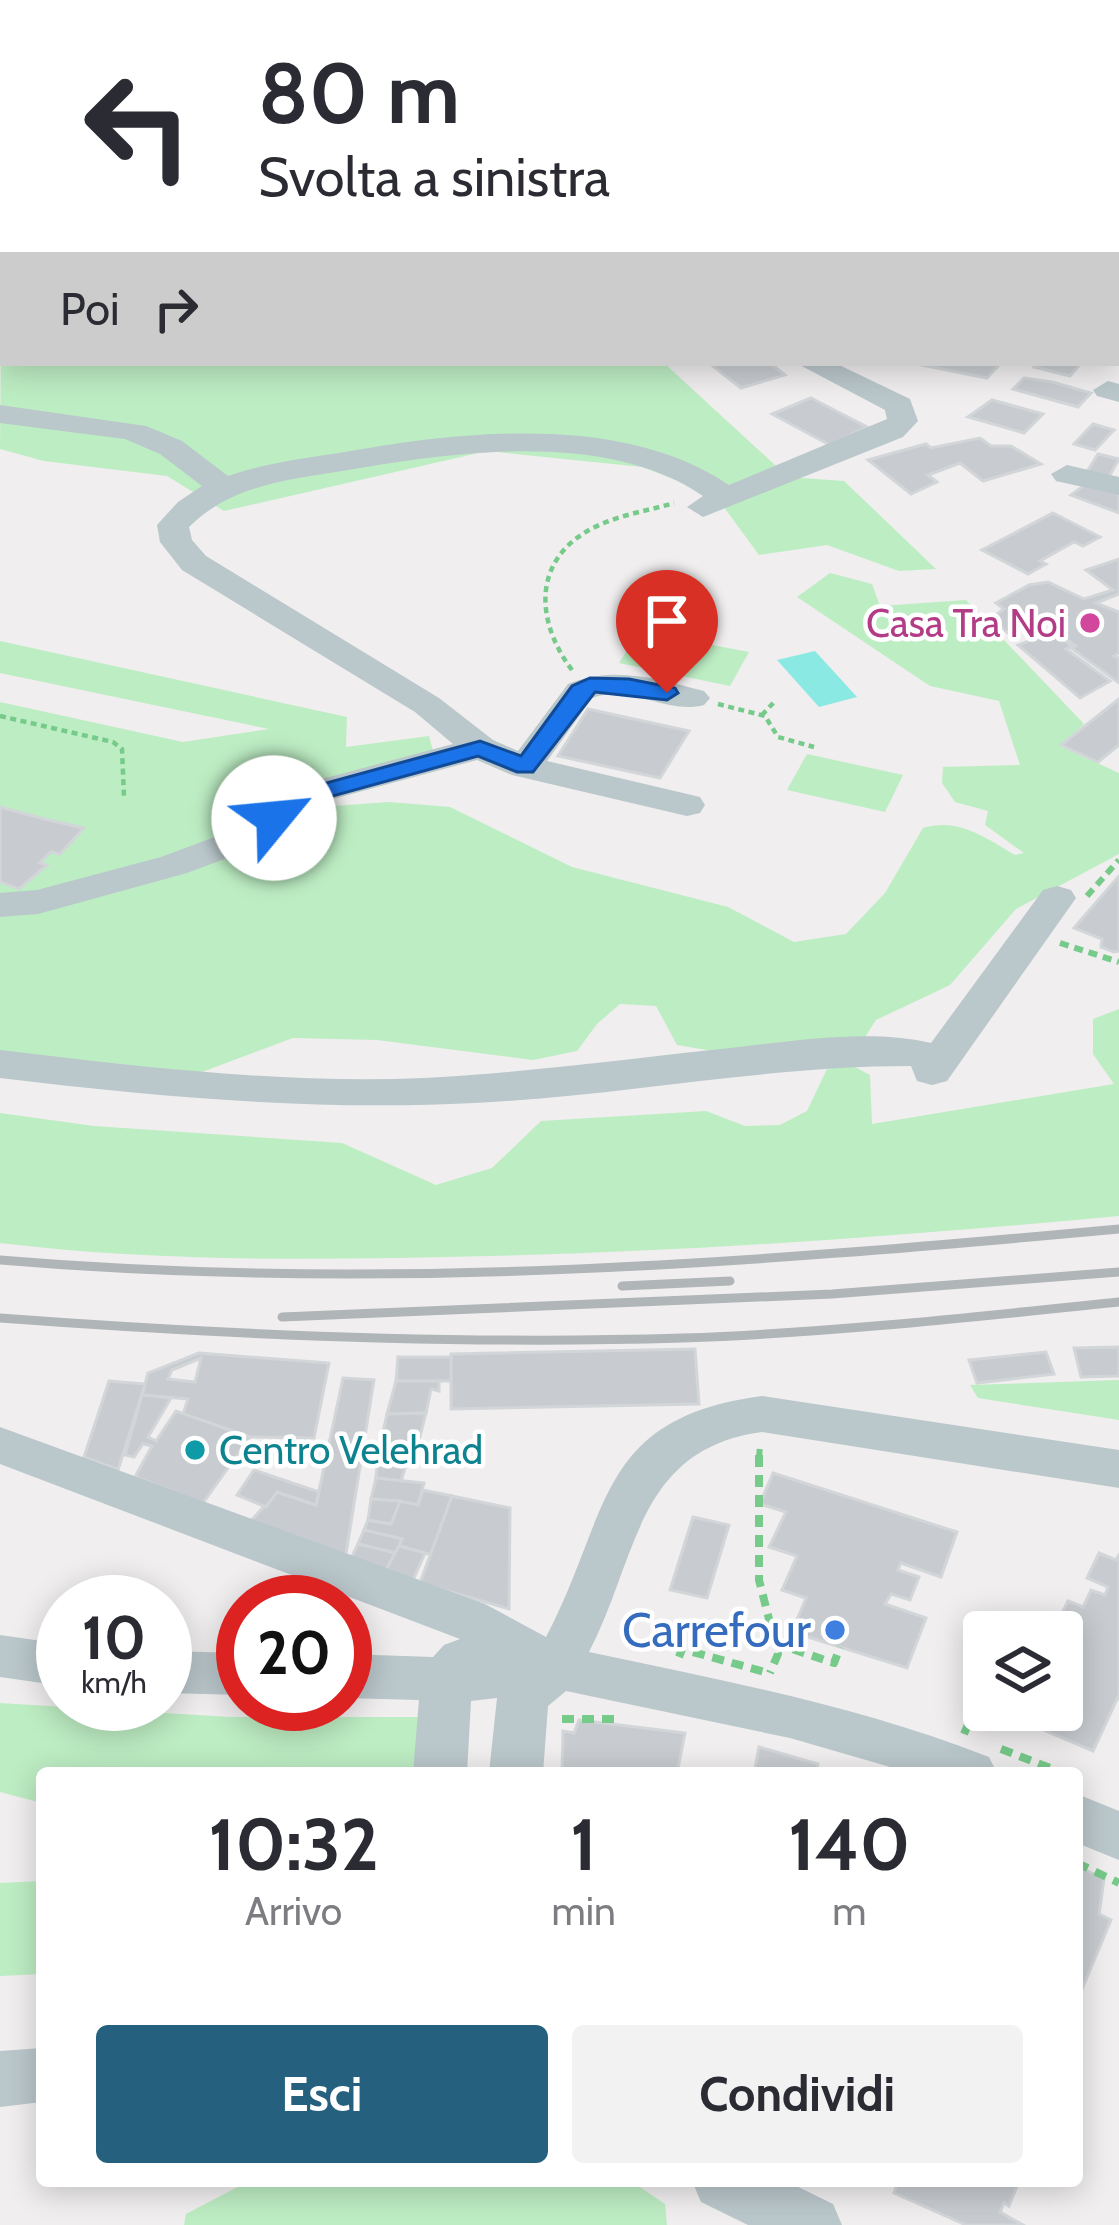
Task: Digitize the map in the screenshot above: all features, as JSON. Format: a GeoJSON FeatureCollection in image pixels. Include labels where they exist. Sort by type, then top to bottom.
{"type":"FeatureCollection","features":[{"type":"Feature","properties":{"kind":"street"},"geometry":{"type":"LineString","coordinates":[[687,806],[525,767],[480,748],[427,706],[194,563],[176,542],[173,524],[205,486],[418,450],[512,443],[647,460],[694,474],[713,499],[892,431],[903,421],[899,406],[817,366]]}},
{"type":"Feature","properties":{"kind":"street"},"geometry":{"type":"LineString","coordinates":[[0,414],[148,436],[172,447],[205,486]]}},
{"type":"Feature","properties":{"kind":"street"},"geometry":{"type":"LineString","coordinates":[[1067,474],[1119,486]]}},
{"type":"Feature","properties":{"kind":"street"},"geometry":{"type":"LineString","coordinates":[[525,767],[580,691],[590,685],[629,686],[692,698]]}},
{"type":"Feature","properties":{"kind":"street"},"geometry":{"type":"LineString","coordinates":[[0,905],[38,902],[174,865],[253,836],[294,799],[480,748]]}},
{"type":"Feature","properties":{"kind":"street"},"geometry":{"type":"LineString","coordinates":[[0,1064],[170,1084],[365,1093],[480,1089],[818,1052],[891,1051],[936,1065],[1070,899]]}},
{"type":"Feature","properties":{"kind":"street"},"geometry":{"type":"LineString","coordinates":[[517,1767],[523,1697],[556,1667],[638,1481],[675,1442],[715,1420],[743,1414],[778,1416],[1119,1469]]}},
{"type":"Feature","properties":{"kind":"street"},"geometry":{"type":"LineString","coordinates":[[0,1445],[467,1619],[556,1667],[855,1732],[964,1746]]}},
{"type":"Feature","properties":{"kind":"street"},"geometry":{"type":"LineString","coordinates":[[440,1767],[446,1679],[468,1649],[467,1619]]}},
{"type":"Feature","properties":{"kind":"street"},"geometry":{"type":"LineString","coordinates":[[0,1656],[36,1661]]}},
{"type":"Feature","properties":{"kind":"street"},"geometry":{"type":"LineString","coordinates":[[372,1677],[521,1676],[556,1667]]}},
{"type":"Feature","properties":{"kind":"street"},"geometry":{"type":"LineString","coordinates":[[1083,1821],[1119,1836]]}},
{"type":"Feature","properties":{"kind":"street"},"geometry":{"type":"LineString","coordinates":[[0,2079],[36,2076]]}},
{"type":"Feature","properties":{"kind":"street"},"geometry":{"type":"LineString","coordinates":[[734,2187],[812,2225]]}},
{"type":"Feature","properties":{"kind":"path"},"geometry":{"type":"LineString","coordinates":[[590,685],[567,667],[546,626],[541,596],[550,563],[595,526],[713,499]]}},
{"type":"Feature","properties":{"kind":"path"},"geometry":{"type":"LineString","coordinates":[[692,698],[762,715],[778,737],[814,747]]}},
{"type":"Feature","properties":{"kind":"path"},"geometry":{"type":"LineString","coordinates":[[762,715],[776,700]]}},
{"type":"Feature","properties":{"kind":"path"},"geometry":{"type":"LineString","coordinates":[[0,716],[113,742],[122,749],[124,797]]}},
{"type":"Feature","properties":{"kind":"path"},"geometry":{"type":"LineString","coordinates":[[1070,899],[1119,860]]}},
{"type":"Feature","properties":{"kind":"path"},"geometry":{"type":"LineString","coordinates":[[1050,938],[1119,962]]}},
{"type":"Feature","properties":{"kind":"path"},"geometry":{"type":"LineString","coordinates":[[676,1666],[682,1649],[770,1673],[778,1654],[766,1629],[756,1506],[761,1436]]}},
{"type":"Feature","properties":{"kind":"path"},"geometry":{"type":"LineString","coordinates":[[773,1643],[834,1663],[840,1647]]}},
{"type":"Feature","properties":{"kind":"path"},"geometry":{"type":"LineString","coordinates":[[521,1719],[617,1719]]}},
{"type":"Feature","properties":{"kind":"path"},"geometry":{"type":"LineString","coordinates":[[964,1746],[1041,1767]]}},
{"type":"Feature","properties":{"kind":"path"},"geometry":{"type":"LineString","coordinates":[[1083,1867],[1119,1882]]}},
{"type":"Feature","properties":{"kind":"green space"},"geometry":{"type":"Polygon","coordinates":[[[1,366],[667,366],[788,477],[844,481],[936,569],[899,571],[827,545],[759,555],[715,495],[642,467],[487,451],[224,511],[167,476],[44,461],[0,449],[1,366]]]}},
{"type":"Feature","properties":{"kind":"green space"},"geometry":{"type":"Polygon","coordinates":[[[830,573],[872,584],[880,606],[966,600],[1084,724],[1060,746],[1119,773],[1119,854],[1016,909],[950,985],[876,1020],[861,1043],[725,1053],[677,1045],[656,1006],[620,1004],[577,1051],[533,1060],[377,1040],[293,1038],[170,1084],[0,1064],[0,702],[183,742],[269,729],[0,673],[0,641],[347,717],[346,747],[429,736],[437,766],[278,810],[389,802],[450,807],[572,867],[728,907],[794,942],[846,934],[885,893],[923,828],[960,827],[1015,855],[1024,853],[985,825],[988,811],[955,802],[942,783],[943,767],[1020,765],[999,701],[930,686],[797,597],[830,573]]]}},
{"type":"Feature","properties":{"kind":"green space"},"geometry":{"type":"Polygon","coordinates":[[[639,631],[749,652],[730,686],[619,663],[639,631]]]}},
{"type":"Feature","properties":{"kind":"green space"},"geometry":{"type":"Polygon","coordinates":[[[807,754],[903,775],[885,812],[787,790],[807,754]]]}},
{"type":"Feature","properties":{"kind":"green space"},"geometry":{"type":"Polygon","coordinates":[[[1119,1009],[1119,1216],[783,1243],[446,1257],[167,1256],[0,1243],[0,1113],[94,1126],[342,1143],[436,1185],[492,1168],[541,1121],[706,1111],[745,1126],[780,1125],[807,1111],[827,1069],[851,1065],[870,1075],[872,1124],[1114,1084],[1093,1054],[1093,1019],[1119,1009]]]}},
{"type":"Feature","properties":{"kind":"green space"},"geometry":{"type":"Polygon","coordinates":[[[1119,1380],[1119,1420],[978,1398],[970,1385],[1119,1380]]]}},
{"type":"Feature","properties":{"kind":"green space"},"geometry":{"type":"Polygon","coordinates":[[[0,1703],[36,1705],[36,1731],[192,1731],[192,1715],[216,1716],[216,1731],[372,1731],[372,1717],[423,1717],[421,1767],[36,1767],[36,1801],[0,1792],[0,1703]]]}},
{"type":"Feature","properties":{"kind":"green space"},"geometry":{"type":"Polygon","coordinates":[[[36,1881],[36,1974],[0,1976],[0,1883],[36,1881]]]}},
{"type":"Feature","properties":{"kind":"green space"},"geometry":{"type":"Polygon","coordinates":[[[238,2187],[640,2187],[665,2204],[667,2225],[184,2225],[186,2214],[238,2187]]]}},
{"type":"Feature","properties":{"kind":"water"},"geometry":{"type":"Polygon","coordinates":[[[815,651],[857,697],[819,707],[777,660],[815,651]]]}},
{"type":"Feature","properties":{"kind":"building"},"geometry":{"type":"Polygon","coordinates":[[[713,366],[774,366],[785,375],[741,388],[713,366]]]}},
{"type":"Feature","properties":{"kind":"building"},"geometry":{"type":"Polygon","coordinates":[[[927,366],[998,366],[987,378],[927,366]]]}},
{"type":"Feature","properties":{"kind":"building"},"geometry":{"type":"Polygon","coordinates":[[[1035,366],[1078,366],[1070,376],[1035,366]]]}},
{"type":"Feature","properties":{"kind":"building"},"geometry":{"type":"Polygon","coordinates":[[[1024,378],[1091,393],[1078,407],[1013,389],[1024,378]]]}},
{"type":"Feature","properties":{"kind":"building"},"geometry":{"type":"Polygon","coordinates":[[[811,398],[867,427],[830,445],[772,414],[811,398]]]}},
{"type":"Feature","properties":{"kind":"building"},"geometry":{"type":"Polygon","coordinates":[[[992,400],[1043,414],[1024,433],[968,417],[992,400]]]}},
{"type":"Feature","properties":{"kind":"building"},"geometry":{"type":"Polygon","coordinates":[[[1093,424],[1114,430],[1095,450],[1074,444],[1093,424]]]}},
{"type":"Feature","properties":{"kind":"building"},"geometry":{"type":"Polygon","coordinates":[[[980,438],[991,446],[1011,446],[1041,464],[983,481],[960,463],[928,475],[937,482],[911,494],[868,460],[926,444],[931,448],[980,438]]]}},
{"type":"Feature","properties":{"kind":"building"},"geometry":{"type":"Polygon","coordinates":[[[1098,454],[1119,459],[1107,480],[1085,475],[1098,454]]]}},
{"type":"Feature","properties":{"kind":"building"},"geometry":{"type":"Polygon","coordinates":[[[1086,484],[1119,491],[1119,513],[1071,495],[1086,484]]]}},
{"type":"Feature","properties":{"kind":"building"},"geometry":{"type":"Polygon","coordinates":[[[1053,513],[1100,537],[1083,546],[1074,542],[1040,561],[1046,564],[1028,574],[982,550],[1053,513]]]}},
{"type":"Feature","properties":{"kind":"building","name":"Casa Tra Noi"},"geometry":{"type":"Polygon","coordinates":[[[1119,559],[1119,594],[1096,603],[1119,612],[1119,653],[1114,656],[1119,658],[1119,683],[1071,648],[1076,646],[1061,635],[1061,620],[1050,617],[1008,633],[990,619],[1004,609],[996,603],[1029,585],[1048,582],[1084,599],[1113,590],[1086,570],[1119,559]]]}},
{"type":"Feature","properties":{"kind":"building"},"geometry":{"type":"Polygon","coordinates":[[[1053,632],[1072,646],[1066,649],[1110,681],[1080,698],[1018,645],[1053,632]]]}},
{"type":"Feature","properties":{"kind":"building"},"geometry":{"type":"Polygon","coordinates":[[[1119,699],[1119,745],[1098,762],[1061,745],[1119,699]]]}},
{"type":"Feature","properties":{"kind":"building"},"geometry":{"type":"Polygon","coordinates":[[[588,709],[689,731],[660,778],[558,756],[588,709]]]}},
{"type":"Feature","properties":{"kind":"building"},"geometry":{"type":"Polygon","coordinates":[[[0,807],[84,828],[60,854],[51,852],[40,863],[47,865],[19,889],[0,882],[0,807]]]}},
{"type":"Feature","properties":{"kind":"building"},"geometry":{"type":"Polygon","coordinates":[[[1119,876],[1119,951],[1114,952],[1101,947],[1102,939],[1074,928],[1119,876]]]}},
{"type":"Feature","properties":{"kind":"building"},"geometry":{"type":"Polygon","coordinates":[[[1119,1347],[1119,1376],[1081,1377],[1074,1348],[1119,1347]]]}},
{"type":"Feature","properties":{"kind":"building"},"geometry":{"type":"Polygon","coordinates":[[[695,1349],[699,1404],[451,1409],[451,1354],[695,1349]]]}},
{"type":"Feature","properties":{"kind":"building"},"geometry":{"type":"Polygon","coordinates":[[[1046,1352],[1054,1374],[977,1383],[969,1360],[1046,1352]]]}},
{"type":"Feature","properties":{"kind":"building"},"geometry":{"type":"Polygon","coordinates":[[[199,1353],[329,1363],[314,1438],[250,1437],[183,1414],[188,1399],[142,1395],[148,1373],[199,1353]],[[201,1358],[172,1370],[168,1379],[195,1382],[201,1358]]]}},
{"type":"Feature","properties":{"kind":"building"},"geometry":{"type":"Polygon","coordinates":[[[398,1357],[451,1357],[451,1381],[396,1381],[398,1357]]]}},
{"type":"Feature","properties":{"kind":"building"},"geometry":{"type":"Polygon","coordinates":[[[343,1378],[374,1380],[345,1560],[249,1523],[277,1492],[316,1505],[343,1378]]]}},
{"type":"Feature","properties":{"kind":"building"},"geometry":{"type":"Polygon","coordinates":[[[109,1381],[145,1384],[118,1470],[84,1457],[109,1381]]]}},
{"type":"Feature","properties":{"kind":"building"},"geometry":{"type":"Polygon","coordinates":[[[396,1381],[439,1381],[439,1391],[431,1389],[426,1413],[387,1414],[396,1381]]]}},
{"type":"Feature","properties":{"kind":"building","name":"Centro Velehrad"},"geometry":{"type":"Polygon","coordinates":[[[142,1395],[171,1398],[148,1437],[156,1441],[176,1411],[250,1437],[203,1503],[135,1477],[152,1446],[143,1444],[134,1457],[125,1455],[142,1395]]]}},
{"type":"Feature","properties":{"kind":"building"},"geometry":{"type":"Polygon","coordinates":[[[426,1413],[415,1456],[378,1455],[387,1414],[426,1413]]]}},
{"type":"Feature","properties":{"kind":"building"},"geometry":{"type":"Polygon","coordinates":[[[378,1455],[409,1456],[401,1481],[376,1478],[378,1455]]]}},
{"type":"Feature","properties":{"kind":"building"},"geometry":{"type":"Polygon","coordinates":[[[254,1470],[319,1492],[316,1505],[277,1492],[266,1507],[237,1495],[254,1470]]]}},
{"type":"Feature","properties":{"kind":"building"},"geometry":{"type":"Polygon","coordinates":[[[773,1473],[957,1532],[941,1577],[901,1563],[898,1570],[919,1577],[910,1600],[891,1594],[885,1604],[926,1618],[907,1668],[792,1632],[806,1598],[782,1590],[797,1556],[769,1547],[786,1512],[760,1504],[773,1473]]]}},
{"type":"Feature","properties":{"kind":"building"},"geometry":{"type":"Polygon","coordinates":[[[376,1478],[424,1483],[418,1505],[371,1499],[376,1478]]]}},
{"type":"Feature","properties":{"kind":"building"},"geometry":{"type":"Polygon","coordinates":[[[423,1490],[452,1496],[432,1555],[399,1546],[402,1539],[364,1530],[368,1520],[391,1524],[400,1501],[418,1505],[423,1490]]]}},
{"type":"Feature","properties":{"kind":"building"},"geometry":{"type":"Polygon","coordinates":[[[452,1496],[510,1508],[509,1609],[420,1583],[452,1496]]]}},
{"type":"Feature","properties":{"kind":"building"},"geometry":{"type":"Polygon","coordinates":[[[371,1499],[400,1501],[391,1524],[368,1520],[371,1499]]]}},
{"type":"Feature","properties":{"kind":"building"},"geometry":{"type":"Polygon","coordinates":[[[693,1517],[729,1525],[707,1598],[670,1590],[693,1517]]]}},
{"type":"Feature","properties":{"kind":"building"},"geometry":{"type":"Polygon","coordinates":[[[364,1530],[402,1539],[396,1553],[358,1544],[364,1530]]]}},
{"type":"Feature","properties":{"kind":"building"},"geometry":{"type":"Polygon","coordinates":[[[358,1544],[396,1553],[386,1570],[350,1560],[358,1544]]]}},
{"type":"Feature","properties":{"kind":"building"},"geometry":{"type":"Polygon","coordinates":[[[399,1546],[425,1553],[413,1580],[386,1570],[399,1546]]]}},
{"type":"Feature","properties":{"kind":"building"},"geometry":{"type":"Polygon","coordinates":[[[1099,1553],[1116,1560],[1119,1555],[1119,1695],[1093,1751],[1046,1731],[1083,1731],[1083,1611],[1063,1611],[1068,1601],[1083,1607],[1091,1590],[1105,1595],[1108,1587],[1087,1578],[1099,1553]]]}},
{"type":"Feature","properties":{"kind":"building"},"geometry":{"type":"Polygon","coordinates":[[[579,1720],[685,1733],[678,1767],[562,1767],[563,1731],[574,1733],[579,1720]]]}},
{"type":"Feature","properties":{"kind":"building"},"geometry":{"type":"Polygon","coordinates":[[[759,1747],[818,1764],[817,1767],[755,1767],[759,1747]]]}},
{"type":"Feature","properties":{"kind":"building"},"geometry":{"type":"Polygon","coordinates":[[[1083,1869],[1104,1879],[1099,1914],[1111,1920],[1083,1987],[1083,1869]]]}},
{"type":"Feature","properties":{"kind":"building"},"geometry":{"type":"Polygon","coordinates":[[[896,2187],[1017,2187],[1009,2206],[1004,2203],[1000,2212],[1023,2225],[966,2225],[894,2193],[896,2187]]]}},
{"type":"Feature","properties":{"kind":"railway"},"geometry":{"type":"LineString","coordinates":[[0,1260],[283,1274],[560,1270],[1119,1229]]}},
{"type":"Feature","properties":{"kind":"railway"},"geometry":{"type":"LineString","coordinates":[[282,1317],[832,1294],[1119,1272]]}},
{"type":"Feature","properties":{"kind":"railway"},"geometry":{"type":"LineString","coordinates":[[622,1286],[730,1281]]}},
{"type":"Feature","properties":{"kind":"railway"},"geometry":{"type":"LineString","coordinates":[[0,1318],[341,1337],[598,1340],[792,1332],[1119,1302]]}},
{"type":"Feature","properties":{"kind":"place","name":"Casa Tra Noi"},"geometry":{"type":"Point","coordinates":[1090,623]}},
{"type":"Feature","properties":{"kind":"place","name":"Centro Velehrad"},"geometry":{"type":"Point","coordinates":[195,1450]}},
{"type":"Feature","properties":{"kind":"place","name":"Carrefour"},"geometry":{"type":"Point","coordinates":[835,1630]}},
{"type":"Feature","properties":{"kind":"route"},"geometry":{"type":"LineString","coordinates":[[274,818],[294,799],[480,748],[525,767],[580,691],[590,685],[667,693]]}}]}
